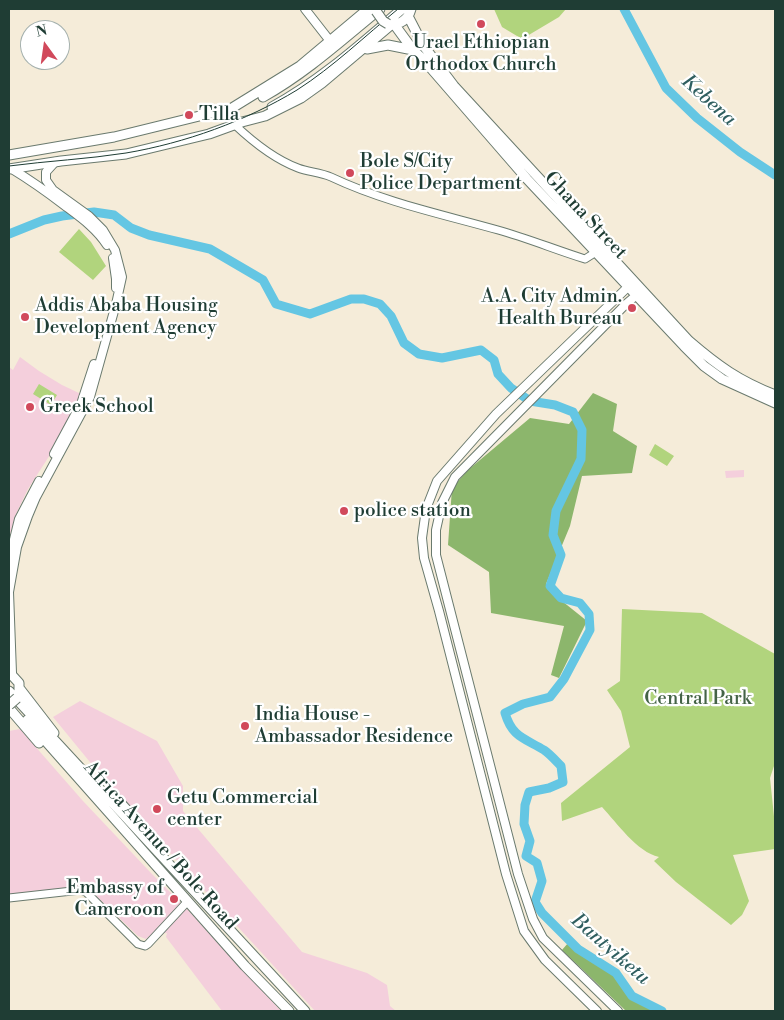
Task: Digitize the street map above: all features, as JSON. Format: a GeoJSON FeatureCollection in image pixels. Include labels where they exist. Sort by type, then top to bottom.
{"type":"FeatureCollection","features":[{"type":"Feature","properties":{"kind":"main road"},"geometry":{"type":"LineString","coordinates":[[305,9],[330,40]]}},
{"type":"Feature","properties":{"kind":"main road"},"geometry":{"type":"LineString","coordinates":[[232,108],[300,66],[330,40],[375,9]]}},
{"type":"Feature","properties":{"kind":"main road"},"geometry":{"type":"LineString","coordinates":[[9,155],[114,137],[232,108],[259,98],[297,76],[375,9]]}},
{"type":"Feature","properties":{"kind":"main road","name":"Ghana Street"},"geometry":{"type":"LineString","coordinates":[[375,9],[383,21],[391,24],[422,58],[527,179],[596,252],[631,283]]}},
{"type":"Feature","properties":{"kind":"main road"},"geometry":{"type":"LineString","coordinates":[[238,123],[265,116],[301,98],[363,50],[391,24],[400,23],[409,11]]}},
{"type":"Feature","properties":{"kind":"main road"},"geometry":{"type":"LineString","coordinates":[[10,169],[126,154],[209,134],[238,123],[272,107],[306,87],[409,11]]}},
{"type":"Feature","properties":{"kind":"main road","name":"Ghana Street"},"geometry":{"type":"LineString","coordinates":[[409,11],[423,45],[454,86],[704,366],[722,379],[775,403]]}},
{"type":"Feature","properties":{"kind":"main road"},"geometry":{"type":"LineString","coordinates":[[363,50],[388,44],[413,50]]}},
{"type":"Feature","properties":{"kind":"main road"},"geometry":{"type":"LineString","coordinates":[[55,162],[46,172],[46,180],[63,201]]}},
{"type":"Feature","properties":{"kind":"main road"},"geometry":{"type":"LineString","coordinates":[[10,169],[27,177],[103,230],[115,250],[121,269],[120,288],[90,397],[36,497],[17,547],[9,592],[10,672],[19,683],[15,696],[9,706],[24,727],[126,839],[144,845]]}},
{"type":"Feature","properties":{"kind":"main road"},"geometry":{"type":"LineString","coordinates":[[9,560],[23,509],[81,404],[116,290],[111,253],[99,233],[87,219]]}},
{"type":"Feature","properties":{"kind":"main road"},"geometry":{"type":"LineString","coordinates":[[597,1011],[545,960],[524,930],[506,874],[424,558],[422,538],[426,509],[437,481],[496,414],[631,283]]}},
{"type":"Feature","properties":{"kind":"main road"},"geometry":{"type":"LineString","coordinates":[[618,1011],[554,951],[543,938],[532,919],[518,874],[436,554],[436,530],[442,503],[455,477],[626,304],[640,293]]}},
{"type":"Feature","properties":{"kind":"main road","name":"Ghana Street"},"geometry":{"type":"LineString","coordinates":[[656,311],[714,363],[741,380],[775,395]]}},
{"type":"Feature","properties":{"kind":"main road"},"geometry":{"type":"LineString","coordinates":[[586,344],[588,326]]}},
{"type":"Feature","properties":{"kind":"main road"},"geometry":{"type":"LineString","coordinates":[[537,375],[562,369]]}},
{"type":"Feature","properties":{"kind":"main road","name":"Africa Avenue / Bole Road"},"geometry":{"type":"LineString","coordinates":[[9,691],[144,845],[195,891],[305,1011]]}},
{"type":"Feature","properties":{"kind":"main road"},"geometry":{"type":"LineString","coordinates":[[15,696],[48,726],[139,823],[144,845]]}},
{"type":"Feature","properties":{"kind":"main road","name":"Africa Avenue / Bole Road"},"geometry":{"type":"LineString","coordinates":[[15,696],[144,845],[188,901],[245,966],[290,1011]]}},
{"type":"Feature","properties":{"kind":"main road"},"geometry":{"type":"LineString","coordinates":[[9,722],[14,722],[24,727]]}},
{"type":"Feature","properties":{"kind":"street"},"geometry":{"type":"LineString","coordinates":[[238,123],[259,145],[285,162],[332,177],[352,187],[401,204],[500,230],[582,258],[588,258],[596,252]]}},
{"type":"Feature","properties":{"kind":"street"},"geometry":{"type":"LineString","coordinates":[[9,898],[81,890],[86,892],[138,944],[144,946],[188,901]]}},
{"type":"Feature","properties":{"kind":"shaded area"},"geometry":{"type":"Polygon","coordinates":[[[20,357],[62,385],[81,394],[64,433],[28,489],[16,514],[9,538],[9,367],[13,370],[20,357]]]}},
{"type":"Feature","properties":{"kind":"shaded area"},"geometry":{"type":"Polygon","coordinates":[[[744,470],[744,477],[726,478],[725,471],[744,470]]]}},
{"type":"Feature","properties":{"kind":"shaded area"},"geometry":{"type":"Polygon","coordinates":[[[80,701],[157,741],[183,786],[183,811],[302,952],[367,973],[387,985],[390,1006],[396,1011],[315,1011],[117,795],[53,717],[80,701]]]}},
{"type":"Feature","properties":{"kind":"shaded area"},"geometry":{"type":"Polygon","coordinates":[[[20,729],[83,801],[186,908],[281,1011],[222,1011],[166,937],[167,933],[152,934],[146,939],[138,936],[86,886],[9,895],[9,731],[20,729]]]}},
{"type":"Feature","properties":{"kind":"green space"},"geometry":{"type":"Polygon","coordinates":[[[494,9],[566,9],[559,17],[522,39],[502,27],[494,9]]]}},
{"type":"Feature","properties":{"kind":"green space"},"geometry":{"type":"Polygon","coordinates":[[[79,229],[91,242],[106,266],[93,280],[59,252],[79,229]]]}},
{"type":"Feature","properties":{"kind":"green space"},"geometry":{"type":"Polygon","coordinates":[[[39,384],[57,395],[51,405],[33,394],[39,384]]]}},
{"type":"Feature","properties":{"kind":"green space"},"geometry":{"type":"Polygon","coordinates":[[[593,393],[617,404],[613,431],[637,446],[632,473],[582,476],[570,526],[546,584],[562,601],[587,621],[559,678],[551,675],[564,626],[491,613],[489,572],[448,545],[452,488],[468,470],[530,418],[569,424],[593,393]]]}},
{"type":"Feature","properties":{"kind":"green space"},"geometry":{"type":"Polygon","coordinates":[[[655,444],[674,456],[667,466],[649,455],[655,444]]]}},
{"type":"Feature","properties":{"kind":"green space","name":"Central Park"},"geometry":{"type":"Polygon","coordinates":[[[622,609],[702,613],[775,654],[775,763],[770,778],[775,826],[775,849],[733,855],[749,901],[742,915],[731,925],[676,882],[654,861],[659,857],[635,843],[602,807],[562,821],[561,803],[630,747],[621,711],[607,690],[620,681],[622,609]]]}},
{"type":"Feature","properties":{"kind":"green space"},"geometry":{"type":"Polygon","coordinates":[[[568,943],[614,975],[630,998],[660,1011],[626,1011],[562,950],[568,943]]]}},
{"type":"Feature","properties":{"kind":"waterway","name":"Kebena"},"geometry":{"type":"LineString","coordinates":[[624,9],[666,88],[697,118],[740,152],[775,175]]}},
{"type":"Feature","properties":{"kind":"waterway","name":"Bantyiketu"},"geometry":{"type":"LineString","coordinates":[[9,234],[44,220],[62,216],[94,212],[114,215],[131,228],[149,235],[210,249],[263,280],[276,304],[310,314],[351,299],[364,299],[380,304],[391,316],[404,343],[419,354],[442,358],[481,350],[494,360],[498,374],[511,388],[530,401],[555,405],[573,412],[582,430],[581,459],[556,511],[553,535],[561,555],[550,586],[561,598],[580,603],[589,614],[590,630],[564,679],[550,697],[523,704],[505,713],[515,732],[546,752],[561,766],[563,782],[549,788],[529,792],[525,805],[524,824],[530,841],[526,856],[537,863],[542,881],[535,902],[542,913],[578,949],[616,973],[632,996],[662,1011]]}},
{"type":"Feature","properties":{"kind":"tram line"},"geometry":{"type":"LineString","coordinates":[[9,166],[112,155],[148,149],[193,137],[236,121],[297,90],[336,61],[398,9]]}},
{"type":"Feature","properties":{"kind":"place","name":"Urael Ethiopian Orthodox Church"},"geometry":{"type":"Point","coordinates":[481,24]}},
{"type":"Feature","properties":{"kind":"place","name":"Tilla"},"geometry":{"type":"Point","coordinates":[189,115]}},
{"type":"Feature","properties":{"kind":"place","name":"Bole S/City Police Department"},"geometry":{"type":"Point","coordinates":[350,173]}},
{"type":"Feature","properties":{"kind":"place","name":"A.A. City Admin. Health Bureau"},"geometry":{"type":"Point","coordinates":[632,308]}},
{"type":"Feature","properties":{"kind":"place","name":"Addis Ababa Housing Development Agency"},"geometry":{"type":"Point","coordinates":[25,317]}},
{"type":"Feature","properties":{"kind":"place","name":"Greek School"},"geometry":{"type":"Point","coordinates":[30,407]}},
{"type":"Feature","properties":{"kind":"place","name":"police station"},"geometry":{"type":"Point","coordinates":[344,511]}},
{"type":"Feature","properties":{"kind":"place","name":"India House - Ambassador Residence"},"geometry":{"type":"Point","coordinates":[245,726]}},
{"type":"Feature","properties":{"kind":"place","name":"Getu Commercial center"},"geometry":{"type":"Point","coordinates":[157,809]}},
{"type":"Feature","properties":{"kind":"place","name":"Embassy of Cameroon"},"geometry":{"type":"Point","coordinates":[174,899]}}]}
